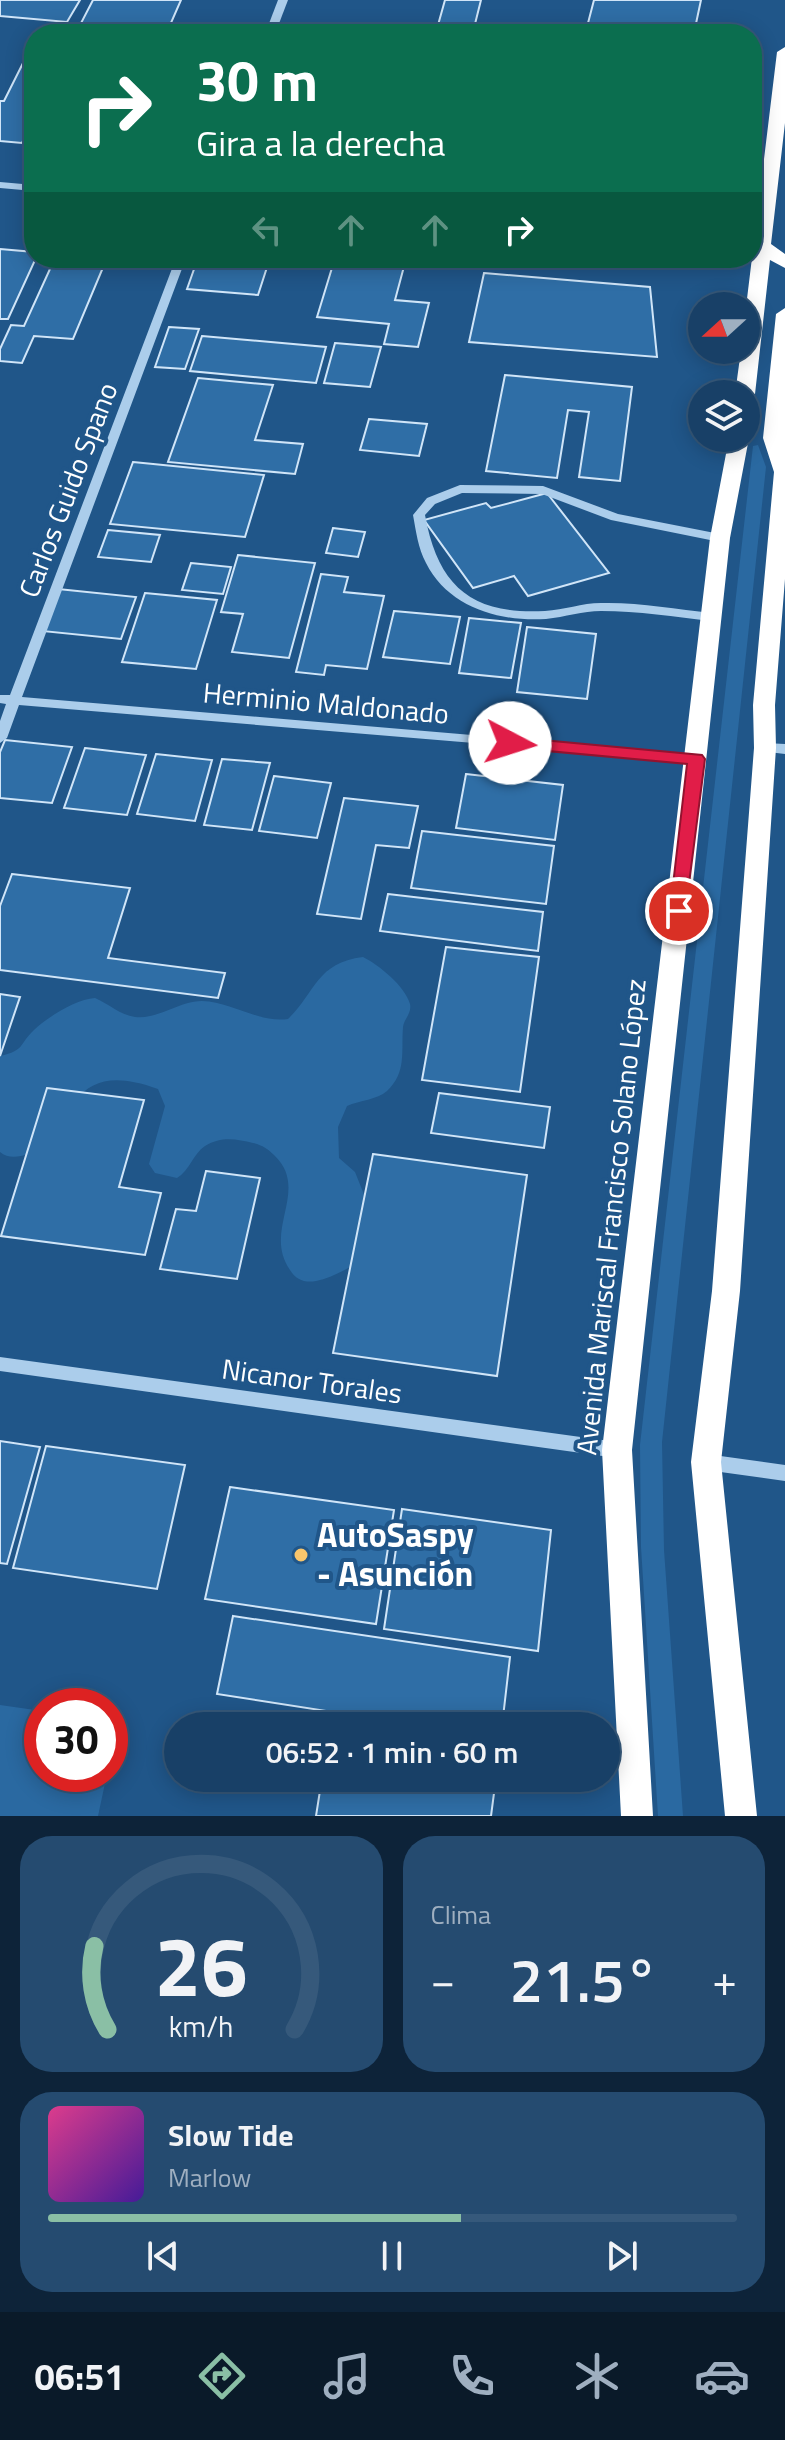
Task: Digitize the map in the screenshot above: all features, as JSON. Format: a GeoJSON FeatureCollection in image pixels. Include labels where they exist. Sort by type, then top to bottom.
{"type":"FeatureCollection","features":[{"type":"Feature","properties":{"kind":"highway"},"geometry":{"type":"LineString","coordinates":[[762,217],[785,52]]}},
{"type":"Feature","properties":{"kind":"highway"},"geometry":{"type":"LineString","coordinates":[[762,249],[785,263]]}},
{"type":"Feature","properties":{"kind":"highway"},"geometry":{"type":"LineString","coordinates":[[746,380],[756,268]]}},
{"type":"Feature","properties":{"kind":"highway"},"geometry":{"type":"LineString","coordinates":[[741,1816],[706,1462],[726,1291],[775,749],[764,705],[784,463],[773,438],[785,314]]}},
{"type":"Feature","properties":{"kind":"highway","name":"Avenida Mariscal Francisco Solano López"},"geometry":{"type":"LineString","coordinates":[[637,1816],[617,1450],[720,538],[736,452]]}},
{"type":"Feature","properties":{"kind":"street"},"geometry":{"type":"LineString","coordinates":[[274,24],[283,0]]}},
{"type":"Feature","properties":{"kind":"street"},"geometry":{"type":"LineString","coordinates":[[0,185],[24,187]]}},
{"type":"Feature","properties":{"kind":"street","name":"Carlos Guido Spano"},"geometry":{"type":"LineString","coordinates":[[0,738],[7,699],[177,268]]}},
{"type":"Feature","properties":{"kind":"street"},"geometry":{"type":"LineString","coordinates":[[712,617],[599,607],[542,615],[512,613],[467,601],[448,588],[424,551],[419,515],[431,501],[460,489],[543,490],[615,517],[720,538]]}},
{"type":"Feature","properties":{"kind":"street","name":"Herminio Maldonado"},"geometry":{"type":"LineString","coordinates":[[7,699],[696,759]]}},
{"type":"Feature","properties":{"kind":"street","name":"Nicanor Torales"},"geometry":{"type":"LineString","coordinates":[[0,1364],[617,1450]]}},
{"type":"Feature","properties":{"kind":"street"},"geometry":{"type":"LineString","coordinates":[[706,1462],[785,1473]]}},
{"type":"Feature","properties":{"kind":"shaded area"},"geometry":{"type":"Polygon","coordinates":[[[760,450],[766,467],[662,1442],[664,1550],[683,1816],[658,1816],[641,1547],[640,1445],[752,452],[760,450]]]}},
{"type":"Feature","properties":{"kind":"shaded area"},"geometry":{"type":"Polygon","coordinates":[[[363,957],[397,983],[410,1004],[403,1027],[398,1076],[387,1091],[347,1106],[338,1127],[339,1158],[355,1172],[367,1202],[367,1258],[322,1279],[308,1282],[295,1276],[283,1255],[281,1240],[288,1182],[284,1168],[274,1155],[259,1145],[235,1140],[217,1141],[201,1149],[177,1178],[155,1173],[149,1164],[165,1106],[158,1089],[134,1082],[115,1080],[86,1090],[64,1114],[42,1149],[15,1157],[0,1152],[0,1056],[18,1049],[34,1030],[63,1010],[95,998],[124,1014],[143,1017],[202,1001],[266,1018],[288,1019],[326,972],[347,960],[363,957]]]}},
{"type":"Feature","properties":{"kind":"shaded area"},"geometry":{"type":"Polygon","coordinates":[[[0,1705],[24,1708],[24,1792],[103,1792],[98,1816],[0,1816],[0,1705]]]}},
{"type":"Feature","properties":{"kind":"building"},"geometry":{"type":"Polygon","coordinates":[[[0,0],[80,0],[67,22],[0,16],[0,0]]]}},
{"type":"Feature","properties":{"kind":"building"},"geometry":{"type":"Polygon","coordinates":[[[93,0],[181,0],[170,24],[81,24],[93,0]]]}},
{"type":"Feature","properties":{"kind":"building"},"geometry":{"type":"Polygon","coordinates":[[[445,0],[481,0],[475,24],[438,24],[445,0]]]}},
{"type":"Feature","properties":{"kind":"building"},"geometry":{"type":"Polygon","coordinates":[[[594,0],[701,0],[696,24],[588,23],[594,0]]]}},
{"type":"Feature","properties":{"kind":"building"},"geometry":{"type":"Polygon","coordinates":[[[24,61],[22,143],[0,141],[0,101],[4,101],[24,61]]]}},
{"type":"Feature","properties":{"kind":"building"},"geometry":{"type":"Polygon","coordinates":[[[0,249],[24,251],[24,268],[31,268],[8,319],[0,319],[0,249]]]}},
{"type":"Feature","properties":{"kind":"building"},"geometry":{"type":"Polygon","coordinates":[[[50,268],[103,268],[73,339],[34,336],[22,363],[0,361],[0,349],[11,325],[24,326],[50,268]]]}},
{"type":"Feature","properties":{"kind":"building"},"geometry":{"type":"Polygon","coordinates":[[[194,268],[267,268],[258,295],[187,289],[194,268]]]}},
{"type":"Feature","properties":{"kind":"building"},"geometry":{"type":"Polygon","coordinates":[[[332,268],[404,268],[395,300],[429,303],[418,347],[384,344],[389,324],[317,317],[332,268]]]}},
{"type":"Feature","properties":{"kind":"building"},"geometry":{"type":"Polygon","coordinates":[[[484,273],[650,287],[657,357],[469,342],[484,273]]]}},
{"type":"Feature","properties":{"kind":"building"},"geometry":{"type":"Polygon","coordinates":[[[169,327],[199,329],[185,369],[155,367],[169,327]]]}},
{"type":"Feature","properties":{"kind":"building"},"geometry":{"type":"Polygon","coordinates":[[[202,336],[326,347],[316,383],[190,371],[202,336]]]}},
{"type":"Feature","properties":{"kind":"building"},"geometry":{"type":"Polygon","coordinates":[[[335,343],[381,347],[370,387],[324,383],[335,343]]]}},
{"type":"Feature","properties":{"kind":"building"},"geometry":{"type":"Polygon","coordinates":[[[505,375],[632,387],[620,481],[579,477],[589,412],[568,410],[557,478],[486,471],[505,375]]]}},
{"type":"Feature","properties":{"kind":"building"},"geometry":{"type":"Polygon","coordinates":[[[198,378],[273,385],[255,440],[303,444],[295,474],[168,462],[198,378]]]}},
{"type":"Feature","properties":{"kind":"building"},"geometry":{"type":"Polygon","coordinates":[[[369,419],[427,424],[419,456],[360,450],[369,419]]]}},
{"type":"Feature","properties":{"kind":"building"},"geometry":{"type":"Polygon","coordinates":[[[133,462],[264,475],[245,537],[110,524],[133,462]]]}},
{"type":"Feature","properties":{"kind":"building"},"geometry":{"type":"Polygon","coordinates":[[[547,493],[609,573],[528,596],[514,576],[473,588],[424,520],[486,503],[491,508],[547,493]]]}},
{"type":"Feature","properties":{"kind":"building"},"geometry":{"type":"Polygon","coordinates":[[[333,528],[365,532],[358,557],[326,553],[333,528]]]}},
{"type":"Feature","properties":{"kind":"building"},"geometry":{"type":"Polygon","coordinates":[[[108,530],[160,535],[151,562],[98,557],[108,530]]]}},
{"type":"Feature","properties":{"kind":"building"},"geometry":{"type":"Polygon","coordinates":[[[238,555],[315,563],[289,658],[232,652],[243,614],[221,612],[238,555]]]}},
{"type":"Feature","properties":{"kind":"building"},"geometry":{"type":"Polygon","coordinates":[[[191,563],[231,567],[223,594],[182,590],[191,563]]]}},
{"type":"Feature","properties":{"kind":"building"},"geometry":{"type":"Polygon","coordinates":[[[321,574],[348,577],[344,592],[384,596],[367,669],[326,665],[324,675],[296,672],[321,574]]]}},
{"type":"Feature","properties":{"kind":"building"},"geometry":{"type":"Polygon","coordinates":[[[58,589],[136,597],[121,639],[42,631],[58,589]]]}},
{"type":"Feature","properties":{"kind":"building"},"geometry":{"type":"Polygon","coordinates":[[[145,593],[217,600],[196,669],[122,662],[145,593]]]}},
{"type":"Feature","properties":{"kind":"building"},"geometry":{"type":"Polygon","coordinates":[[[394,611],[460,617],[450,664],[383,657],[394,611]]]}},
{"type":"Feature","properties":{"kind":"building"},"geometry":{"type":"Polygon","coordinates":[[[469,618],[521,623],[511,678],[459,673],[469,618]]]}},
{"type":"Feature","properties":{"kind":"building"},"geometry":{"type":"Polygon","coordinates":[[[527,627],[596,634],[587,699],[517,692],[527,627]]]}},
{"type":"Feature","properties":{"kind":"building"},"geometry":{"type":"Polygon","coordinates":[[[5,740],[72,747],[52,803],[0,798],[0,752],[5,740]]]}},
{"type":"Feature","properties":{"kind":"building"},"geometry":{"type":"Polygon","coordinates":[[[85,748],[146,755],[127,815],[64,808],[85,748]]]}},
{"type":"Feature","properties":{"kind":"building"},"geometry":{"type":"Polygon","coordinates":[[[156,754],[212,760],[195,821],[137,814],[156,754]]]}},
{"type":"Feature","properties":{"kind":"building"},"geometry":{"type":"Polygon","coordinates":[[[222,759],[270,763],[252,830],[204,825],[222,759]]]}},
{"type":"Feature","properties":{"kind":"building"},"geometry":{"type":"Polygon","coordinates":[[[466,774],[563,785],[555,840],[456,828],[466,774]]]}},
{"type":"Feature","properties":{"kind":"building"},"geometry":{"type":"Polygon","coordinates":[[[274,776],[331,783],[317,838],[259,831],[274,776]]]}},
{"type":"Feature","properties":{"kind":"building"},"geometry":{"type":"Polygon","coordinates":[[[344,798],[418,806],[409,848],[376,845],[361,919],[317,914],[344,798]]]}},
{"type":"Feature","properties":{"kind":"building"},"geometry":{"type":"Polygon","coordinates":[[[422,831],[554,846],[546,904],[411,888],[422,831]]]}},
{"type":"Feature","properties":{"kind":"building"},"geometry":{"type":"Polygon","coordinates":[[[12,874],[130,888],[108,958],[225,973],[218,998],[0,970],[0,906],[12,874]]]}},
{"type":"Feature","properties":{"kind":"building"},"geometry":{"type":"Polygon","coordinates":[[[388,894],[543,912],[538,951],[380,931],[388,894]]]}},
{"type":"Feature","properties":{"kind":"building"},"geometry":{"type":"Polygon","coordinates":[[[446,947],[539,957],[520,1092],[422,1080],[446,947]]]}},
{"type":"Feature","properties":{"kind":"building"},"geometry":{"type":"Polygon","coordinates":[[[0,994],[20,997],[0,1056],[0,994]]]}},
{"type":"Feature","properties":{"kind":"building"},"geometry":{"type":"Polygon","coordinates":[[[47,1088],[144,1100],[119,1187],[161,1193],[145,1255],[1,1236],[47,1088]]]}},
{"type":"Feature","properties":{"kind":"building"},"geometry":{"type":"Polygon","coordinates":[[[439,1093],[550,1107],[544,1148],[431,1133],[439,1093]]]}},
{"type":"Feature","properties":{"kind":"building"},"geometry":{"type":"Polygon","coordinates":[[[373,1154],[527,1175],[497,1376],[333,1353],[373,1154]]]}},
{"type":"Feature","properties":{"kind":"building"},"geometry":{"type":"Polygon","coordinates":[[[206,1171],[260,1178],[237,1279],[160,1269],[176,1209],[196,1211],[206,1171]]]}},
{"type":"Feature","properties":{"kind":"building"},"geometry":{"type":"Polygon","coordinates":[[[0,1441],[40,1447],[7,1564],[0,1563],[0,1441]]]}},
{"type":"Feature","properties":{"kind":"building"},"geometry":{"type":"Polygon","coordinates":[[[46,1446],[185,1465],[157,1589],[13,1568],[46,1446]]]}},
{"type":"Feature","properties":{"kind":"building","name":"AutoSaspy - Asunción"},"geometry":{"type":"Polygon","coordinates":[[[230,1487],[394,1510],[376,1624],[205,1599],[230,1487]]]}},
{"type":"Feature","properties":{"kind":"building"},"geometry":{"type":"Polygon","coordinates":[[[402,1509],[551,1530],[538,1651],[384,1629],[402,1509]]]}},
{"type":"Feature","properties":{"kind":"building"},"geometry":{"type":"Polygon","coordinates":[[[233,1616],[510,1657],[504,1712],[333,1712],[217,1694],[233,1616]]]}},
{"type":"Feature","properties":{"kind":"building"},"geometry":{"type":"Polygon","coordinates":[[[320,1792],[494,1792],[491,1816],[316,1816],[320,1792]]]}},
{"type":"Feature","properties":{"kind":"place","name":"AutoSaspy - Asunción"},"geometry":{"type":"Point","coordinates":[301,1555]}},
{"type":"Feature","properties":{"kind":"route"},"geometry":{"type":"LineString","coordinates":[[510,743],[696,759],[679,911]]}}]}
